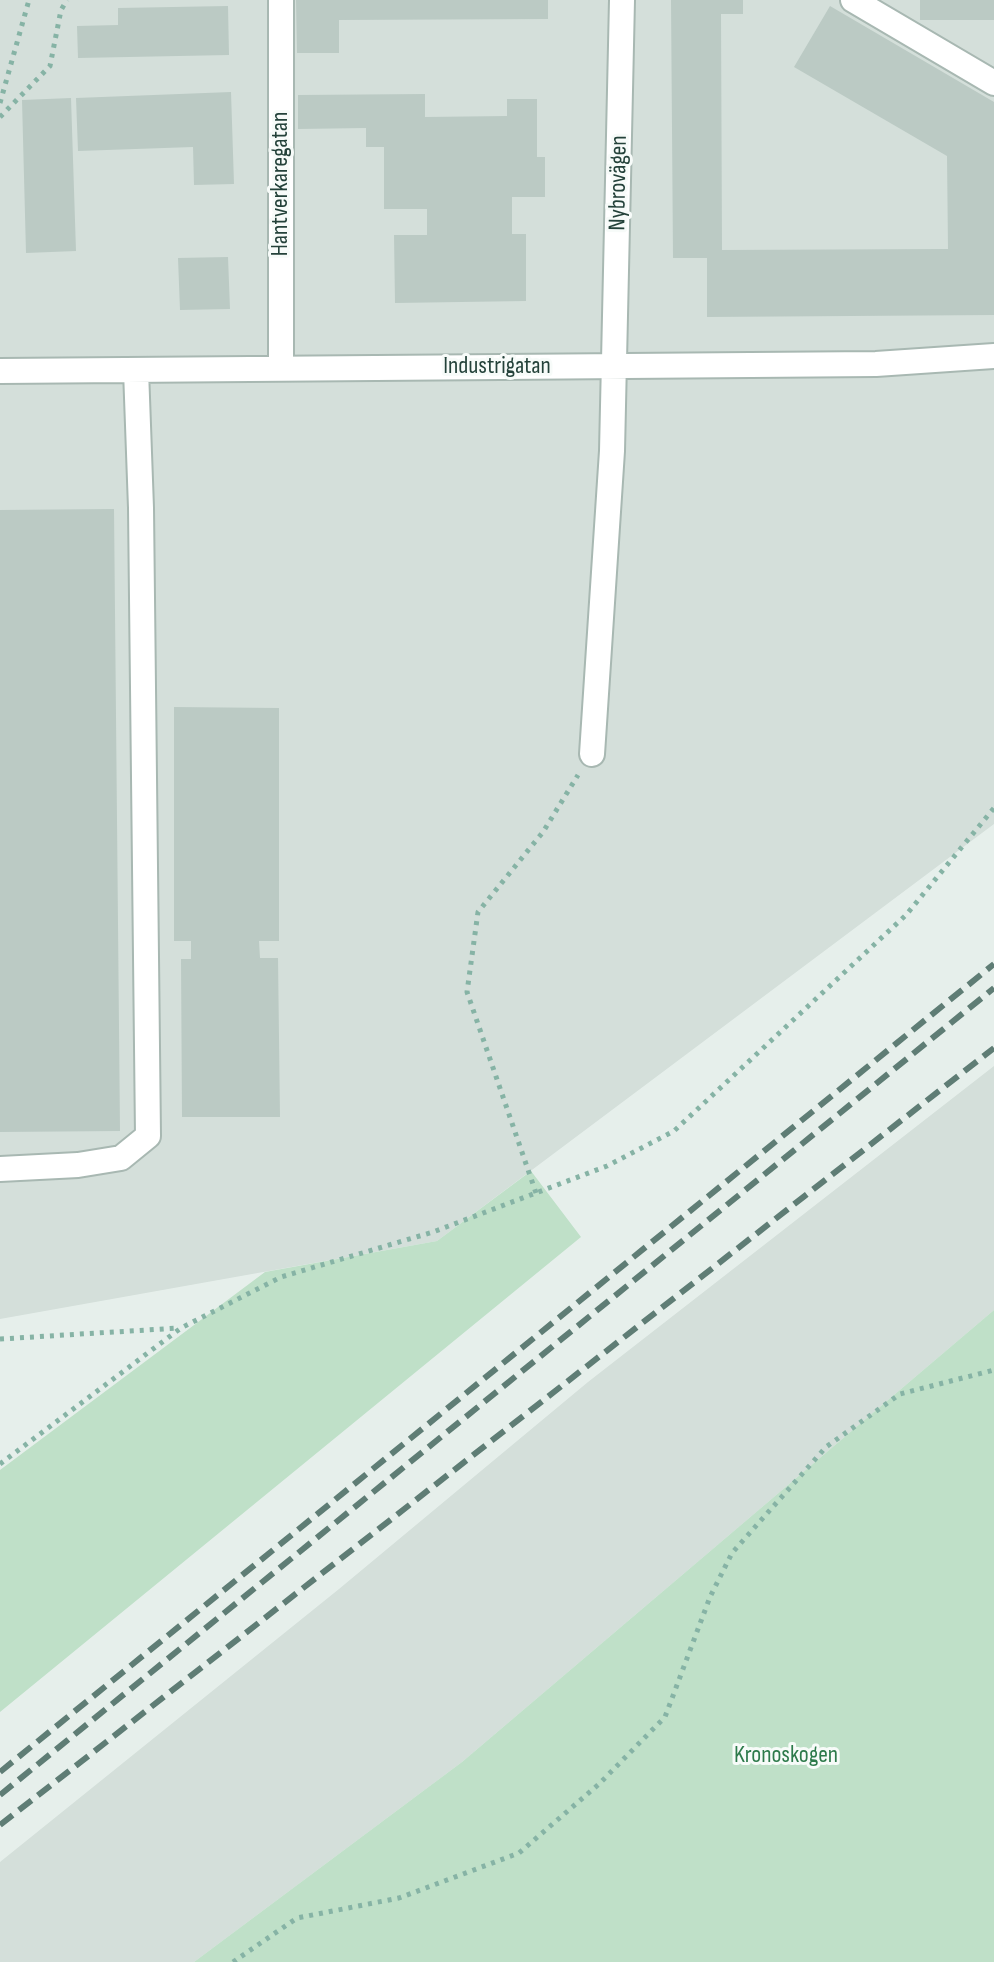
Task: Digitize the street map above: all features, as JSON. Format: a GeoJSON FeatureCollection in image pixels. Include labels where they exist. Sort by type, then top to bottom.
{"type":"FeatureCollection","features":[{"type":"Feature","properties":{"kind":"street","name":"Hantverkaregatan"},"geometry":{"type":"LineString","coordinates":[[281,0],[281,368]]}},
{"type":"Feature","properties":{"kind":"street","name":"Nybrovägen"},"geometry":{"type":"LineString","coordinates":[[592,754],[616,367],[622,0]]}},
{"type":"Feature","properties":{"kind":"street"},"geometry":{"type":"LineString","coordinates":[[853,0],[994,83]]}},
{"type":"Feature","properties":{"kind":"street","name":"Industrigatan"},"geometry":{"type":"LineString","coordinates":[[0,371],[876,364],[994,356]]}},
{"type":"Feature","properties":{"kind":"street"},"geometry":{"type":"LineString","coordinates":[[0,1169],[78,1165],[121,1158],[148,1136],[141,508],[136,370]]}},
{"type":"Feature","properties":{"kind":"path"},"geometry":{"type":"LineString","coordinates":[[0,103],[29,0]]}},
{"type":"Feature","properties":{"kind":"path"},"geometry":{"type":"LineString","coordinates":[[0,117],[50,66],[61,10],[67,0]]}},
{"type":"Feature","properties":{"kind":"path"},"geometry":{"type":"LineString","coordinates":[[536,1193],[467,992],[478,912],[543,832],[592,754]]}},
{"type":"Feature","properties":{"kind":"path"},"geometry":{"type":"LineString","coordinates":[[0,1464],[181,1328],[281,1277],[433,1232],[607,1166],[674,1131],[906,915],[994,808]]}},
{"type":"Feature","properties":{"kind":"path"},"geometry":{"type":"LineString","coordinates":[[0,1339],[181,1328]]}},
{"type":"Feature","properties":{"kind":"path"},"geometry":{"type":"LineString","coordinates":[[233,1962],[297,1918],[399,1898],[519,1853],[599,1784],[665,1717],[710,1597],[732,1553],[826,1447],[900,1394],[994,1370]]}},
{"type":"Feature","properties":{"kind":"shaded area"},"geometry":{"type":"Polygon","coordinates":[[[0,0],[994,0],[994,824],[437,1241],[0,1319],[0,0]]]}},
{"type":"Feature","properties":{"kind":"shaded area"},"geometry":{"type":"Polygon","coordinates":[[[994,1066],[994,1310],[462,1762],[194,1962],[0,1962],[0,1862],[339,1589],[588,1382],[994,1066]]]}},
{"type":"Feature","properties":{"kind":"green space"},"geometry":{"type":"Polygon","coordinates":[[[531,1171],[581,1237],[0,1712],[0,1470],[265,1272],[437,1241],[531,1171]]]}},
{"type":"Feature","properties":{"kind":"green space","name":"Kronoskogen"},"geometry":{"type":"Polygon","coordinates":[[[994,1310],[994,1962],[194,1962],[462,1762],[994,1310]]]}},
{"type":"Feature","properties":{"kind":"building"},"geometry":{"type":"Polygon","coordinates":[[[296,0],[548,0],[548,19],[339,20],[339,53],[297,53],[296,0]]]}},
{"type":"Feature","properties":{"kind":"building"},"geometry":{"type":"Polygon","coordinates":[[[671,0],[743,0],[743,14],[721,14],[722,250],[948,249],[947,156],[794,67],[830,6],[994,102],[994,315],[707,317],[707,258],[673,258],[671,0]]]}},
{"type":"Feature","properties":{"kind":"building"},"geometry":{"type":"Polygon","coordinates":[[[920,0],[994,0],[994,20],[920,20],[920,0]]]}},
{"type":"Feature","properties":{"kind":"building"},"geometry":{"type":"Polygon","coordinates":[[[228,6],[229,55],[78,58],[77,26],[118,25],[118,8],[228,6]]]}},
{"type":"Feature","properties":{"kind":"building"},"geometry":{"type":"Polygon","coordinates":[[[231,92],[234,184],[194,185],[193,147],[78,151],[76,98],[231,92]]]}},
{"type":"Feature","properties":{"kind":"building"},"geometry":{"type":"Polygon","coordinates":[[[425,94],[425,117],[507,116],[507,99],[537,99],[537,157],[545,157],[545,197],[512,197],[512,234],[526,234],[526,301],[395,303],[394,235],[427,235],[427,209],[384,209],[384,147],[366,147],[366,128],[298,129],[298,95],[425,94]]]}},
{"type":"Feature","properties":{"kind":"building"},"geometry":{"type":"Polygon","coordinates":[[[71,98],[76,251],[26,253],[22,100],[71,98]]]}},
{"type":"Feature","properties":{"kind":"building"},"geometry":{"type":"Polygon","coordinates":[[[228,257],[230,309],[180,310],[178,258],[228,257]]]}},
{"type":"Feature","properties":{"kind":"building"},"geometry":{"type":"Polygon","coordinates":[[[114,509],[120,1131],[0,1132],[0,510],[114,509]]]}},
{"type":"Feature","properties":{"kind":"building"},"geometry":{"type":"Polygon","coordinates":[[[174,707],[279,708],[279,941],[259,941],[260,958],[278,958],[280,1117],[182,1117],[181,959],[191,959],[191,941],[174,941],[174,707]]]}},
{"type":"Feature","properties":{"kind":"railway"},"geometry":{"type":"LineString","coordinates":[[0,1772],[994,964]]}},
{"type":"Feature","properties":{"kind":"railway"},"geometry":{"type":"LineString","coordinates":[[0,1795],[994,988]]}},
{"type":"Feature","properties":{"kind":"railway"},"geometry":{"type":"LineString","coordinates":[[0,1825],[994,1048]]}}]}
